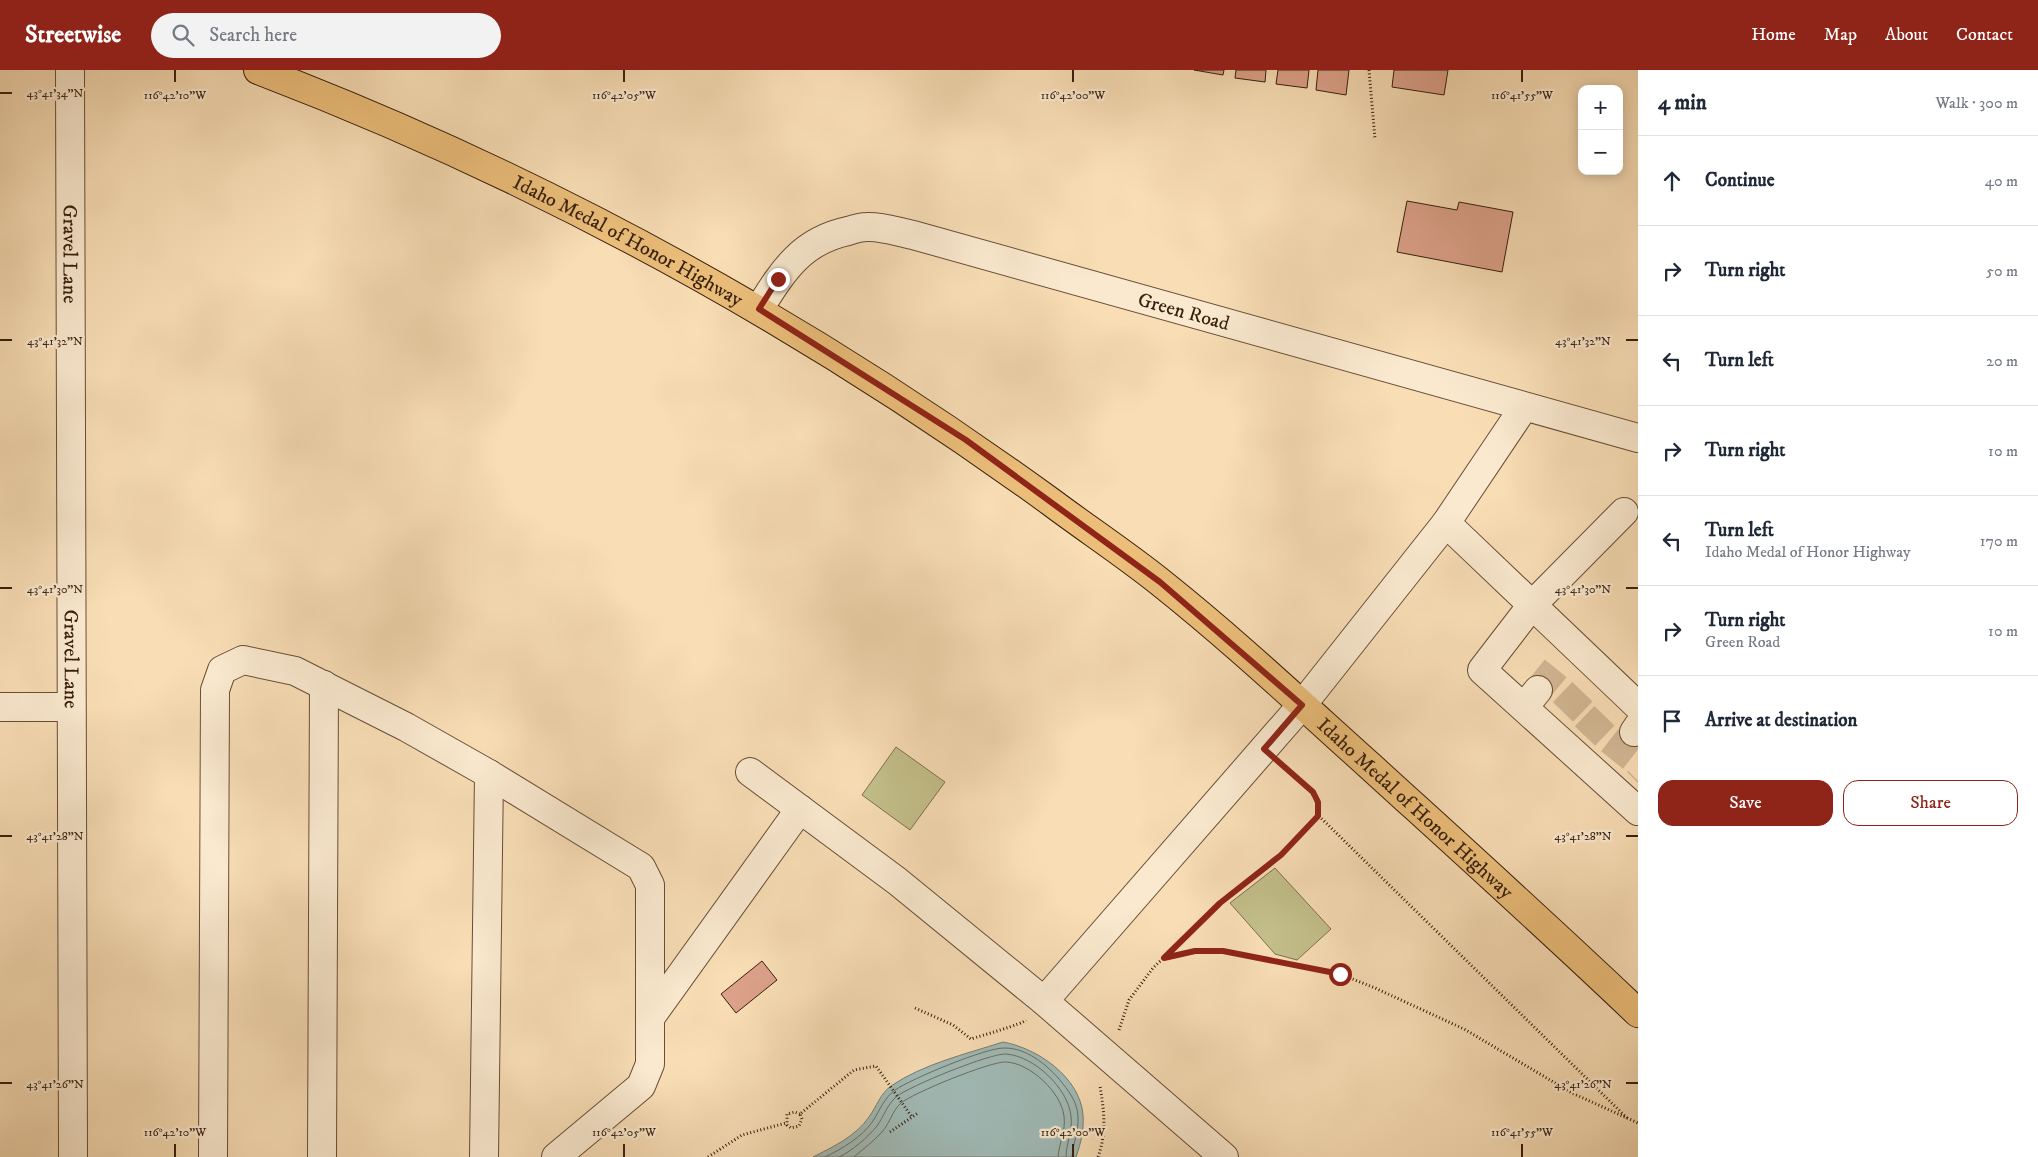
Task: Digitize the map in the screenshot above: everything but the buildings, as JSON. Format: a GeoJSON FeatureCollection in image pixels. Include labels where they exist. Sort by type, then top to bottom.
{"type":"FeatureCollection","features":[{"type":"Feature","properties":{"kind":"main road","name":"Idaho Medal of Honor Highway"},"geometry":{"type":"LineString","coordinates":[[258,70],[343,103],[514,179],[640,242],[759,309],[966,440],[1160,582],[1302,705],[1638,1012]]}},
{"type":"Feature","properties":{"kind":"street","name":"Gravel Lane"},"geometry":{"type":"LineString","coordinates":[[70,70],[73,1157]]}},
{"type":"Feature","properties":{"kind":"street","name":"Green Road"},"geometry":{"type":"LineString","coordinates":[[759,309],[784,272],[811,244],[832,234],[867,226],[913,234],[1524,408],[1638,438]]}},
{"type":"Feature","properties":{"kind":"street"},"geometry":{"type":"LineString","coordinates":[[1044,1001],[1302,705],[1446,523],[1524,408]]}},
{"type":"Feature","properties":{"kind":"street"},"geometry":{"type":"LineString","coordinates":[[1624,512],[1532,605],[1482,670],[1531,699],[1605,767],[1633,797]]}},
{"type":"Feature","properties":{"kind":"street"},"geometry":{"type":"LineString","coordinates":[[1446,523],[1532,605],[1567,654],[1629,714]]}},
{"type":"Feature","properties":{"kind":"street"},"geometry":{"type":"LineString","coordinates":[[213,1157],[215,690],[222,670],[243,660],[295,671],[406,727],[489,774],[641,868],[650,885],[650,1064],[641,1086],[556,1157]]}},
{"type":"Feature","properties":{"kind":"street"},"geometry":{"type":"LineString","coordinates":[[322,1157],[324,685]]}},
{"type":"Feature","properties":{"kind":"street"},"geometry":{"type":"LineString","coordinates":[[0,707],[71,707]]}},
{"type":"Feature","properties":{"kind":"street"},"geometry":{"type":"LineString","coordinates":[[750,772],[897,881],[1044,1001],[1220,1156]]}},
{"type":"Feature","properties":{"kind":"street"},"geometry":{"type":"LineString","coordinates":[[484,1157],[489,774]]}},
{"type":"Feature","properties":{"kind":"street"},"geometry":{"type":"LineString","coordinates":[[650,1018],[800,809]]}},
{"type":"Feature","properties":{"kind":"path"},"geometry":{"type":"LineString","coordinates":[[1370,70],[1374,139]]}},
{"type":"Feature","properties":{"kind":"path"},"geometry":{"type":"LineString","coordinates":[[1098,1157],[1104,1140],[1105,1113],[1098,1078],[1104,1052],[1120,1028],[1129,1000],[1136,987],[1220,903],[1281,855],[1318,816],[1318,802],[1313,792],[1264,749]]}},
{"type":"Feature","properties":{"kind":"path"},"geometry":{"type":"LineString","coordinates":[[1318,816],[1628,1120]]}},
{"type":"Feature","properties":{"kind":"path"},"geometry":{"type":"LineString","coordinates":[[1164,958],[1195,951],[1223,951],[1340,974],[1464,1029],[1572,1094],[1638,1123]]}},
{"type":"Feature","properties":{"kind":"path"},"geometry":{"type":"LineString","coordinates":[[915,1008],[953,1025],[970,1039],[1002,1028],[1022,1024],[1044,1001]]}},
{"type":"Feature","properties":{"kind":"path"},"geometry":{"type":"LineString","coordinates":[[800,1114],[854,1070],[876,1066],[912,1117]]}},
{"type":"Feature","properties":{"kind":"path"},"geometry":{"type":"LineString","coordinates":[[795,1112],[800,1114],[802,1119],[799,1126],[791,1128],[786,1123],[786,1117],[789,1113],[795,1112]]}},
{"type":"Feature","properties":{"kind":"path"},"geometry":{"type":"LineString","coordinates":[[890,1132],[918,1113]]}},
{"type":"Feature","properties":{"kind":"path"},"geometry":{"type":"LineString","coordinates":[[708,1157],[742,1135],[786,1123]]}},
{"type":"Feature","properties":{"kind":"shaded area"},"geometry":{"type":"Polygon","coordinates":[[[896,747],[945,782],[910,830],[862,795],[896,747]]]}},
{"type":"Feature","properties":{"kind":"shaded area"},"geometry":{"type":"Polygon","coordinates":[[[1275,868],[1331,929],[1297,960],[1275,954],[1230,903],[1275,868]]]}},
{"type":"Feature","properties":{"kind":"water"},"geometry":{"type":"Polygon","coordinates":[[[1003,1042],[1029,1051],[1055,1066],[1074,1088],[1080,1101],[1083,1115],[1082,1136],[1076,1157],[813,1157],[858,1130],[869,1117],[884,1093],[903,1078],[945,1060],[1003,1042]]]}},
{"type":"Feature","properties":{"kind":"tunnel"},"geometry":{"type":"LineString","coordinates":[[1538,690],[1560,663]]}},
{"type":"Feature","properties":{"kind":"tunnel"},"geometry":{"type":"LineString","coordinates":[[1563,712],[1587,687]]}},
{"type":"Feature","properties":{"kind":"tunnel"},"geometry":{"type":"LineString","coordinates":[[1585,736],[1610,710]]}},
{"type":"Feature","properties":{"kind":"tunnel"},"geometry":{"type":"LineString","coordinates":[[1612,760],[1634,732]]}},
{"type":"Feature","properties":{"kind":"route"},"geometry":{"type":"LineString","coordinates":[[778,279],[759,309],[966,440],[1160,582],[1302,705],[1264,749],[1313,792],[1318,802],[1318,816],[1281,855],[1220,903],[1164,958],[1195,951],[1223,951],[1340,974]]}}]}
